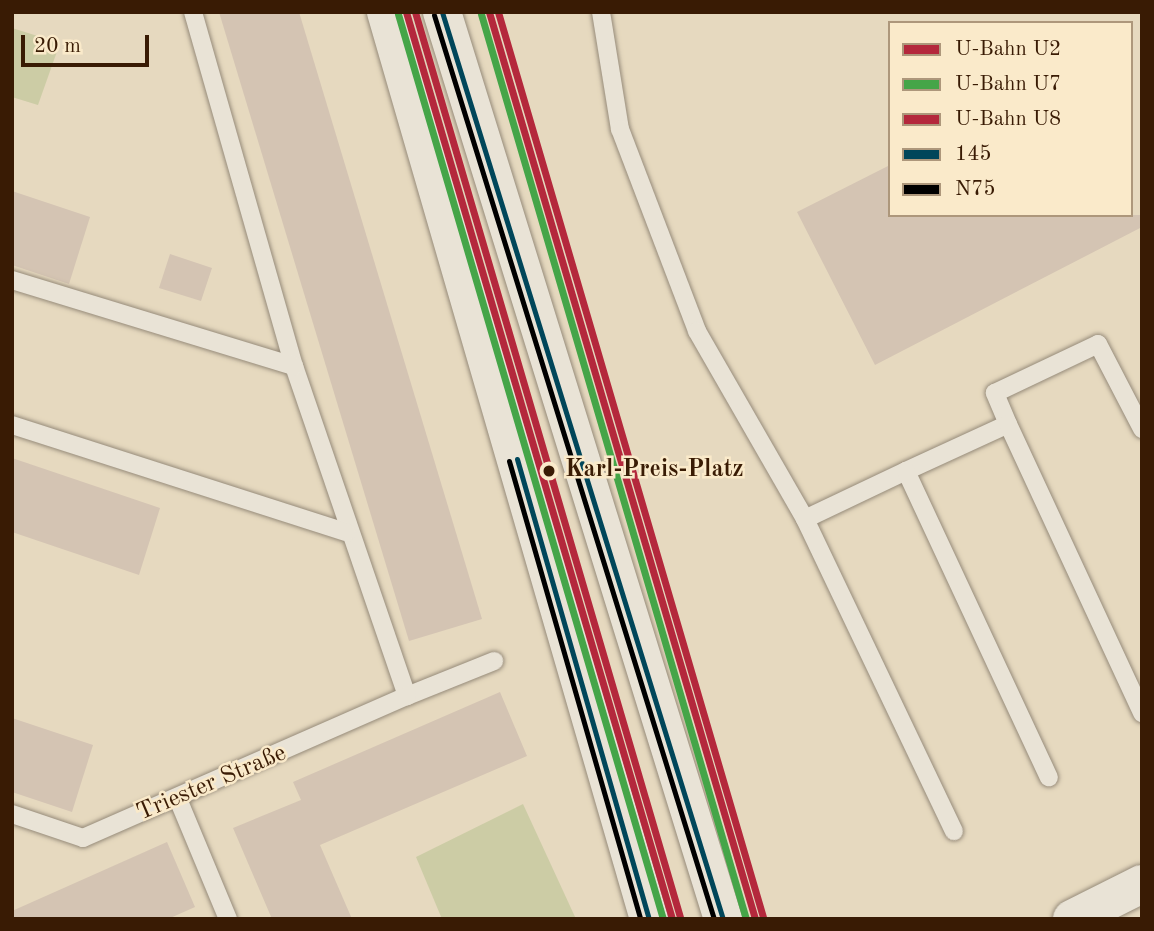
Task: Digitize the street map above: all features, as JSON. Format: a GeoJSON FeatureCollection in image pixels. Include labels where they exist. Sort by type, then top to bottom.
{"type":"FeatureCollection","features":[{"type":"Feature","properties":{"kind":"main road"},"geometry":{"type":"LineString","coordinates":[[386,12],[649,919]]}},
{"type":"Feature","properties":{"kind":"main road"},"geometry":{"type":"LineString","coordinates":[[442,12],[723,919]]}},
{"type":"Feature","properties":{"kind":"main road"},"geometry":{"type":"LineString","coordinates":[[1072,919],[1142,884]]}},
{"type":"Feature","properties":{"kind":"lane"},"geometry":{"type":"LineString","coordinates":[[193,12],[294,366],[346,532],[407,696]]}},
{"type":"Feature","properties":{"kind":"lane"},"geometry":{"type":"LineString","coordinates":[[601,12],[620,129],[697,331],[805,519],[954,831]]}},
{"type":"Feature","properties":{"kind":"lane"},"geometry":{"type":"LineString","coordinates":[[12,280],[294,366]]}},
{"type":"Feature","properties":{"kind":"lane"},"geometry":{"type":"LineString","coordinates":[[1142,429],[1098,344],[995,393],[1142,713]]}},
{"type":"Feature","properties":{"kind":"lane"},"geometry":{"type":"LineString","coordinates":[[805,519],[1008,424]]}},
{"type":"Feature","properties":{"kind":"lane"},"geometry":{"type":"LineString","coordinates":[[12,425],[346,532]]}},
{"type":"Feature","properties":{"kind":"lane"},"geometry":{"type":"LineString","coordinates":[[906,471],[1049,777]]}},
{"type":"Feature","properties":{"kind":"lane","name":"Triester Straße"},"geometry":{"type":"LineString","coordinates":[[12,814],[83,838],[178,799],[407,696],[494,661]]}},
{"type":"Feature","properties":{"kind":"lane"},"geometry":{"type":"LineString","coordinates":[[178,799],[228,919]]}},
{"type":"Feature","properties":{"kind":"green space"},"geometry":{"type":"Polygon","coordinates":[[[12,28],[60,43],[38,105],[12,97],[12,28]]]}},
{"type":"Feature","properties":{"kind":"green space"},"geometry":{"type":"Polygon","coordinates":[[[523,804],[576,919],[442,919],[416,857],[523,804]]]}},
{"type":"Feature","properties":{"kind":"building"},"geometry":{"type":"Polygon","coordinates":[[[219,12],[299,12],[482,619],[409,641],[219,12]]]}},
{"type":"Feature","properties":{"kind":"building"},"geometry":{"type":"Polygon","coordinates":[[[888,166],[888,217],[1142,215],[1142,227],[875,365],[797,212],[888,166]]]}},
{"type":"Feature","properties":{"kind":"building"},"geometry":{"type":"Polygon","coordinates":[[[12,191],[90,217],[69,284],[12,265],[12,191]]]}},
{"type":"Feature","properties":{"kind":"building"},"geometry":{"type":"Polygon","coordinates":[[[170,254],[212,268],[201,301],[159,288],[170,254]]]}},
{"type":"Feature","properties":{"kind":"building"},"geometry":{"type":"Polygon","coordinates":[[[12,458],[160,508],[139,575],[12,532],[12,458]]]}},
{"type":"Feature","properties":{"kind":"building"},"geometry":{"type":"Polygon","coordinates":[[[500,692],[527,756],[320,845],[352,919],[272,919],[233,828],[301,800],[293,782],[500,692]]]}},
{"type":"Feature","properties":{"kind":"building"},"geometry":{"type":"Polygon","coordinates":[[[12,718],[93,745],[72,812],[12,792],[12,718]]]}},
{"type":"Feature","properties":{"kind":"building"},"geometry":{"type":"Polygon","coordinates":[[[167,842],[195,907],[168,919],[12,919],[12,911],[167,842]]]}},
{"type":"Feature","properties":{"kind":"metro line","name":"U2"},"geometry":{"type":"LineString","coordinates":[[406,12],[672,919]]}},
{"type":"Feature","properties":{"kind":"metro line","name":"U8"},"geometry":{"type":"LineString","coordinates":[[415,12],[680,917]]}},
{"type":"Feature","properties":{"kind":"metro line","name":"U2"},"geometry":{"type":"LineString","coordinates":[[489,12],[755,919]]}},
{"type":"Feature","properties":{"kind":"metro line","name":"U8"},"geometry":{"type":"LineString","coordinates":[[498,12],[763,917]]}},
{"type":"Feature","properties":{"kind":"metro line","name":"U7"},"geometry":{"type":"LineString","coordinates":[[398,14],[663,919]]}},
{"type":"Feature","properties":{"kind":"metro line","name":"U7"},"geometry":{"type":"LineString","coordinates":[[481,14],[746,919]]}},
{"type":"Feature","properties":{"kind":"transit line","name":"145"},"geometry":{"type":"LineString","coordinates":[[442,12],[723,919]]}},
{"type":"Feature","properties":{"kind":"transit line","name":"N75"},"geometry":{"type":"LineString","coordinates":[[434,15],[714,919]]}},
{"type":"Feature","properties":{"kind":"transit line","name":"145"},"geometry":{"type":"LineString","coordinates":[[517,459],[649,919]]}},
{"type":"Feature","properties":{"kind":"transit line","name":"N75"},"geometry":{"type":"LineString","coordinates":[[509,461],[640,919]]}},
{"type":"Feature","properties":{"kind":"place","name":"Karl-Preis-Platz"},"geometry":{"type":"Point","coordinates":[549,471]}}]}
